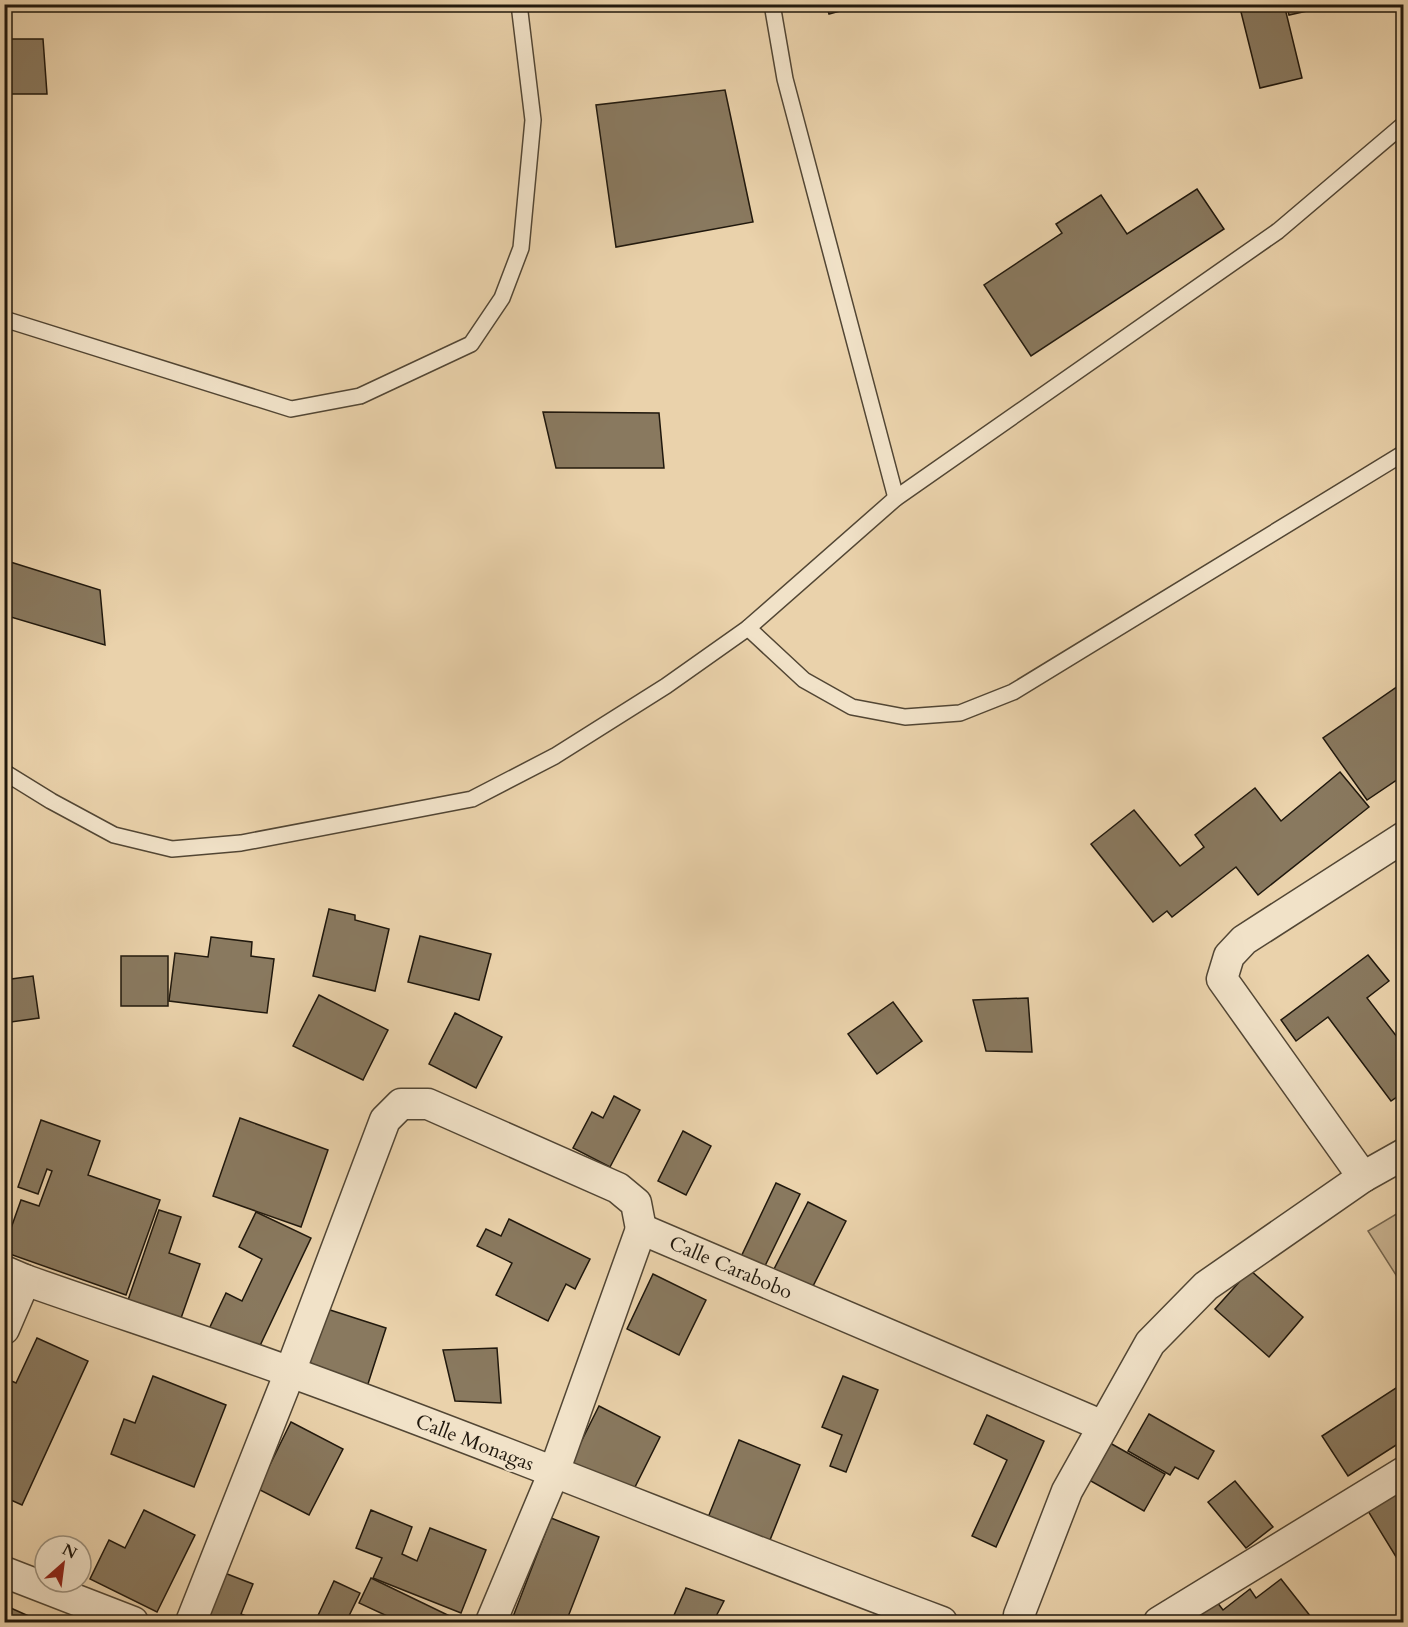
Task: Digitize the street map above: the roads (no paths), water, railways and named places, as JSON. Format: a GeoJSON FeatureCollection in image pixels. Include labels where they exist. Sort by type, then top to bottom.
{"type":"FeatureCollection","features":[{"type":"Feature","properties":{"kind":"street"},"geometry":{"type":"LineString","coordinates":[[1363,1177],[1222,979],[1229,956],[1244,940],[1404,837]]}},
{"type":"Feature","properties":{"kind":"street"},"geometry":{"type":"LineString","coordinates":[[191,1623],[290,1372],[385,1120],[401,1104],[428,1104],[618,1188],[636,1203],[641,1229],[554,1472],[491,1623]]}},
{"type":"Feature","properties":{"kind":"street"},"geometry":{"type":"LineString","coordinates":[[1018,1623],[1019,1615],[1067,1491],[1150,1343],[1206,1286],[1363,1177],[1404,1154]]}},
{"type":"Feature","properties":{"kind":"street","name":"Calle Carabobo"},"geometry":{"type":"LineString","coordinates":[[641,1229],[1103,1426]]}},
{"type":"Feature","properties":{"kind":"street"},"geometry":{"type":"LineString","coordinates":[[4,1329],[15,1276]]}},
{"type":"Feature","properties":{"kind":"street","name":"Calle Monagas"},"geometry":{"type":"LineString","coordinates":[[15,1276],[290,1372],[942,1623]]}},
{"type":"Feature","properties":{"kind":"street"},"geometry":{"type":"LineString","coordinates":[[1159,1623],[1404,1472]]}},
{"type":"Feature","properties":{"kind":"street"},"geometry":{"type":"LineString","coordinates":[[4,1572],[134,1623]]}},
{"type":"Feature","properties":{"kind":"lane"},"geometry":{"type":"LineString","coordinates":[[4,319],[291,409],[360,396],[471,344],[502,298],[520,248],[533,120],[519,4]]}},
{"type":"Feature","properties":{"kind":"lane"},"geometry":{"type":"LineString","coordinates":[[772,4],[785,79],[896,498]]}},
{"type":"Feature","properties":{"kind":"lane"},"geometry":{"type":"LineString","coordinates":[[4,772],[51,801],[114,835],[172,849],[241,843],[472,799],[555,756],[666,686],[747,628],[896,498],[1278,231],[1404,124]]}},
{"type":"Feature","properties":{"kind":"lane"},"geometry":{"type":"LineString","coordinates":[[747,628],[804,680],[852,707],[905,717],[960,713],[1014,692],[1404,453]]}}]}
